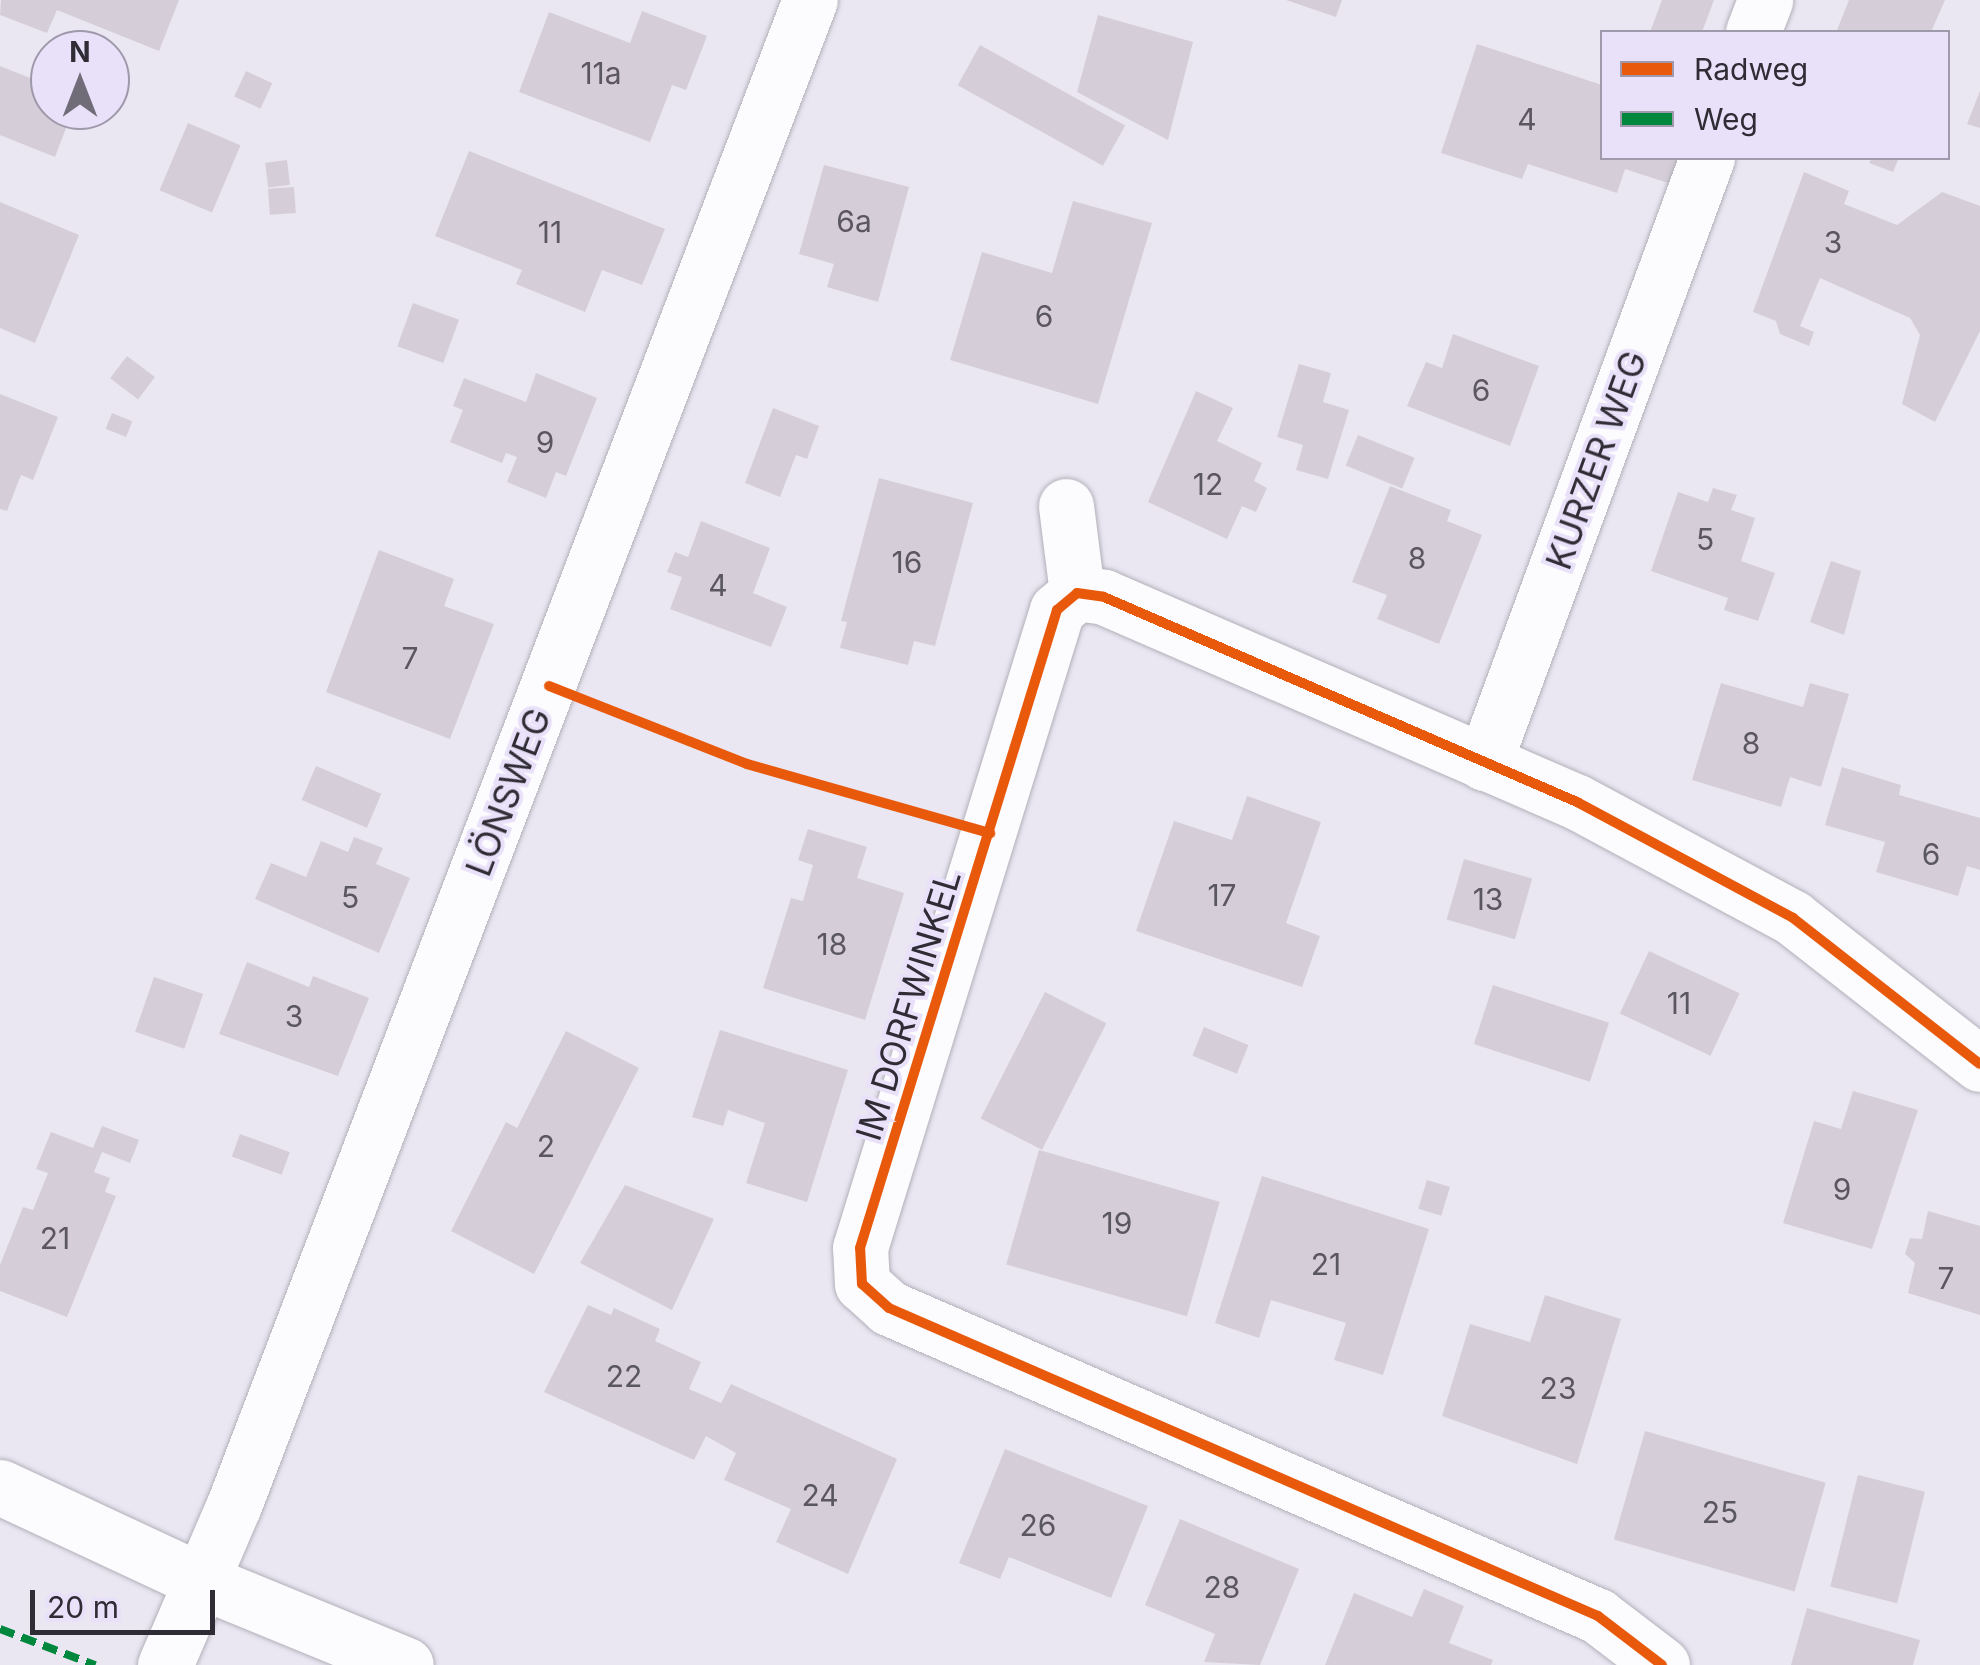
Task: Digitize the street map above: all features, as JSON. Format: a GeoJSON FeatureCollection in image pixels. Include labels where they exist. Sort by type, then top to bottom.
{"type":"FeatureCollection","features":[{"type":"Feature","properties":{"kind":"street","name":"LÖNSWEG"},"geometry":{"type":"LineString","coordinates":[[165,1665],[204,1582],[810,0]]}},
{"type":"Feature","properties":{"kind":"street"},"geometry":{"type":"LineString","coordinates":[[1754,30],[1765,0]]}},
{"type":"Feature","properties":{"kind":"street","name":"KURZER WEG"},"geometry":{"type":"LineString","coordinates":[[1484,763],[1706,160]]}},
{"type":"Feature","properties":{"kind":"street"},"geometry":{"type":"LineString","coordinates":[[1066,506],[1078,594],[1104,596],[1577,802],[1793,918],[1980,1064]]}},
{"type":"Feature","properties":{"kind":"street","name":"IM DORFWINKEL"},"geometry":{"type":"LineString","coordinates":[[1078,594],[1057,610],[860,1248],[862,1284],[889,1308],[1598,1616],[1662,1665]]}},
{"type":"Feature","properties":{"kind":"street"},"geometry":{"type":"LineString","coordinates":[[0,1488],[204,1582],[406,1665]]}},
{"type":"Feature","properties":{"kind":"building"},"geometry":{"type":"Polygon","coordinates":[[[1,0],[179,0],[159,51],[130,39],[130,30],[107,30],[57,10],[48,30],[0,15],[1,0]]]}},
{"type":"Feature","properties":{"kind":"building"},"geometry":{"type":"Polygon","coordinates":[[[1286,0],[1342,0],[1336,17],[1286,0]]]}},
{"type":"Feature","properties":{"kind":"building"},"geometry":{"type":"Polygon","coordinates":[[[1662,0],[1714,0],[1703,30],[1651,30],[1662,0]]]}},
{"type":"Feature","properties":{"kind":"building"},"geometry":{"type":"Polygon","coordinates":[[[1849,0],[1945,0],[1932,30],[1837,30],[1849,0]]]}},
{"type":"Feature","properties":{"kind":"building"},"geometry":{"type":"Polygon","coordinates":[[[642,11],[707,36],[686,90],[672,85],[650,142],[519,92],[549,12],[630,43],[642,11]]]}},
{"type":"Feature","properties":{"kind":"building"},"geometry":{"type":"Polygon","coordinates":[[[1098,15],[1193,42],[1168,140],[1077,92],[1098,15]]]}},
{"type":"Feature","properties":{"kind":"building"},"geometry":{"type":"Polygon","coordinates":[[[1477,44],[1600,84],[1600,160],[1679,160],[1671,184],[1625,169],[1617,193],[1528,164],[1522,179],[1441,153],[1477,44]]]}},
{"type":"Feature","properties":{"kind":"building"},"geometry":{"type":"Polygon","coordinates":[[[980,45],[1125,125],[1103,166],[958,85],[980,45]]]}},
{"type":"Feature","properties":{"kind":"building"},"geometry":{"type":"Polygon","coordinates":[[[0,66],[30,78],[30,130],[65,130],[55,157],[0,135],[0,66]]]}},
{"type":"Feature","properties":{"kind":"building"},"geometry":{"type":"Polygon","coordinates":[[[246,71],[272,83],[260,109],[234,96],[246,71]]]}},
{"type":"Feature","properties":{"kind":"building"},"geometry":{"type":"Polygon","coordinates":[[[1980,91],[1980,128],[1967,124],[1980,91]]]}},
{"type":"Feature","properties":{"kind":"building"},"geometry":{"type":"Polygon","coordinates":[[[188,123],[240,145],[212,212],[159,190],[188,123]]]}},
{"type":"Feature","properties":{"kind":"building"},"geometry":{"type":"Polygon","coordinates":[[[469,151],[665,229],[642,285],[602,270],[585,312],[516,284],[522,270],[435,236],[469,151]]]}},
{"type":"Feature","properties":{"kind":"building"},"geometry":{"type":"Polygon","coordinates":[[[287,160],[290,185],[268,187],[265,163],[287,160]]]}},
{"type":"Feature","properties":{"kind":"building"},"geometry":{"type":"Polygon","coordinates":[[[1871,160],[1898,160],[1893,172],[1869,163],[1871,160]]]}},
{"type":"Feature","properties":{"kind":"building"},"geometry":{"type":"Polygon","coordinates":[[[824,165],[909,187],[878,302],[827,287],[834,264],[799,254],[824,165]]]}},
{"type":"Feature","properties":{"kind":"building"},"geometry":{"type":"Polygon","coordinates":[[[1804,172],[1849,191],[1844,204],[1897,225],[1942,192],[1980,206],[1980,331],[1935,422],[1902,404],[1920,335],[1910,318],[1820,278],[1800,326],[1814,332],[1809,346],[1780,334],[1776,321],[1753,312],[1804,172]]]}},
{"type":"Feature","properties":{"kind":"building"},"geometry":{"type":"Polygon","coordinates":[[[294,187],[296,213],[270,215],[268,189],[294,187]]]}},
{"type":"Feature","properties":{"kind":"building"},"geometry":{"type":"Polygon","coordinates":[[[1073,201],[1152,223],[1098,404],[950,360],[982,252],[1052,273],[1073,201]]]}},
{"type":"Feature","properties":{"kind":"building"},"geometry":{"type":"Polygon","coordinates":[[[0,202],[79,235],[35,343],[0,328],[0,202]]]}},
{"type":"Feature","properties":{"kind":"building"},"geometry":{"type":"Polygon","coordinates":[[[413,303],[459,320],[443,363],[397,346],[413,303]]]}},
{"type":"Feature","properties":{"kind":"building"},"geometry":{"type":"Polygon","coordinates":[[[1453,334],[1539,366],[1510,446],[1407,406],[1426,362],[1442,368],[1453,334]]]}},
{"type":"Feature","properties":{"kind":"building"},"geometry":{"type":"Polygon","coordinates":[[[127,356],[155,377],[138,399],[110,378],[127,356]]]}},
{"type":"Feature","properties":{"kind":"building"},"geometry":{"type":"Polygon","coordinates":[[[1299,364],[1331,373],[1323,402],[1349,410],[1328,479],[1296,470],[1303,445],[1277,437],[1299,364]]]}},
{"type":"Feature","properties":{"kind":"building"},"geometry":{"type":"Polygon","coordinates":[[[536,373],[597,398],[566,476],[556,472],[546,498],[507,482],[517,457],[506,453],[502,463],[450,442],[463,410],[453,406],[464,378],[526,402],[536,373]]]}},
{"type":"Feature","properties":{"kind":"building"},"geometry":{"type":"Polygon","coordinates":[[[1196,391],[1233,408],[1217,441],[1262,463],[1254,481],[1267,488],[1256,512],[1242,506],[1227,539],[1148,502],[1196,391]]]}},
{"type":"Feature","properties":{"kind":"building"},"geometry":{"type":"Polygon","coordinates":[[[0,394],[58,417],[33,480],[21,475],[7,511],[0,509],[0,394]]]}},
{"type":"Feature","properties":{"kind":"building"},"geometry":{"type":"Polygon","coordinates":[[[773,408],[819,426],[807,459],[796,455],[780,497],[745,483],[773,408]]]}},
{"type":"Feature","properties":{"kind":"building"},"geometry":{"type":"Polygon","coordinates":[[[112,413],[132,421],[126,437],[106,429],[112,413]]]}},
{"type":"Feature","properties":{"kind":"building"},"geometry":{"type":"Polygon","coordinates":[[[1358,435],[1415,458],[1402,488],[1346,466],[1358,435]]]}},
{"type":"Feature","properties":{"kind":"building"},"geometry":{"type":"Polygon","coordinates":[[[879,478],[973,503],[935,646],[914,641],[908,665],[840,648],[847,622],[841,621],[879,478]]]}},
{"type":"Feature","properties":{"kind":"building"},"geometry":{"type":"Polygon","coordinates":[[[1390,486],[1451,510],[1447,521],[1482,535],[1439,644],[1377,619],[1387,595],[1352,582],[1390,486]]]}},
{"type":"Feature","properties":{"kind":"building"},"geometry":{"type":"Polygon","coordinates":[[[1713,488],[1737,495],[1731,510],[1755,518],[1741,561],[1775,573],[1758,621],[1724,610],[1728,598],[1651,571],[1678,492],[1708,502],[1713,488]]]}},
{"type":"Feature","properties":{"kind":"building"},"geometry":{"type":"Polygon","coordinates":[[[701,521],[770,548],[753,593],[787,607],[771,647],[670,609],[682,577],[667,572],[675,552],[688,557],[701,521]]]}},
{"type":"Feature","properties":{"kind":"building"},"geometry":{"type":"Polygon","coordinates":[[[379,550],[454,579],[444,606],[494,624],[450,739],[326,692],[379,550]]]}},
{"type":"Feature","properties":{"kind":"building"},"geometry":{"type":"Polygon","coordinates":[[[1831,561],[1861,571],[1844,635],[1810,622],[1831,561]]]}},
{"type":"Feature","properties":{"kind":"building"},"geometry":{"type":"Polygon","coordinates":[[[1721,683],[1803,707],[1810,683],[1849,694],[1821,787],[1790,777],[1781,807],[1692,780],[1721,683]]]}},
{"type":"Feature","properties":{"kind":"building"},"geometry":{"type":"Polygon","coordinates":[[[316,766],[381,794],[367,828],[302,800],[316,766]]]}},
{"type":"Feature","properties":{"kind":"building"},"geometry":{"type":"Polygon","coordinates":[[[1842,767],[1901,785],[1899,795],[1980,818],[1980,870],[1967,866],[1958,896],[1876,872],[1885,842],[1825,825],[1842,767]]]}},
{"type":"Feature","properties":{"kind":"building"},"geometry":{"type":"Polygon","coordinates":[[[1247,796],[1321,822],[1286,923],[1320,936],[1302,987],[1136,931],[1174,821],[1232,840],[1247,796]]]}},
{"type":"Feature","properties":{"kind":"building"},"geometry":{"type":"Polygon","coordinates":[[[808,829],[867,847],[857,878],[904,893],[865,1020],[763,988],[791,898],[803,901],[813,865],[798,860],[808,829]]]}},
{"type":"Feature","properties":{"kind":"building"},"geometry":{"type":"Polygon","coordinates":[[[354,837],[383,848],[376,864],[410,878],[379,953],[255,899],[271,863],[306,877],[321,841],[348,852],[354,837]]]}},
{"type":"Feature","properties":{"kind":"building"},"geometry":{"type":"Polygon","coordinates":[[[1464,859],[1532,879],[1515,939],[1447,920],[1464,859]]]}},
{"type":"Feature","properties":{"kind":"building"},"geometry":{"type":"Polygon","coordinates":[[[1649,951],[1740,993],[1710,1056],[1620,1014],[1649,951]]]}},
{"type":"Feature","properties":{"kind":"building"},"geometry":{"type":"Polygon","coordinates":[[[247,962],[309,987],[313,976],[369,998],[338,1076],[219,1034],[247,962]]]}},
{"type":"Feature","properties":{"kind":"building"},"geometry":{"type":"Polygon","coordinates":[[[154,977],[203,994],[184,1049],[135,1032],[154,977]]]}},
{"type":"Feature","properties":{"kind":"building"},"geometry":{"type":"Polygon","coordinates":[[[1493,985],[1609,1023],[1590,1082],[1474,1044],[1493,985]]]}},
{"type":"Feature","properties":{"kind":"building"},"geometry":{"type":"Polygon","coordinates":[[[1045,992],[1106,1023],[1042,1150],[981,1119],[1045,992]]]}},
{"type":"Feature","properties":{"kind":"building"},"geometry":{"type":"Polygon","coordinates":[[[1204,1027],[1249,1045],[1237,1074],[1192,1056],[1204,1027]]]}},
{"type":"Feature","properties":{"kind":"building"},"geometry":{"type":"Polygon","coordinates":[[[720,1030],[848,1070],[807,1202],[746,1183],[765,1123],[728,1110],[723,1126],[692,1117],[720,1030]]]}},
{"type":"Feature","properties":{"kind":"building"},"geometry":{"type":"Polygon","coordinates":[[[566,1031],[639,1068],[534,1274],[451,1231],[506,1122],[517,1128],[566,1031]]]}},
{"type":"Feature","properties":{"kind":"building"},"geometry":{"type":"Polygon","coordinates":[[[1853,1091],[1918,1110],[1872,1249],[1783,1223],[1814,1121],[1841,1129],[1853,1091]]]}},
{"type":"Feature","properties":{"kind":"building"},"geometry":{"type":"Polygon","coordinates":[[[102,1126],[139,1140],[130,1163],[102,1152],[94,1172],[110,1178],[105,1192],[116,1196],[67,1317],[0,1291],[0,1265],[23,1207],[33,1210],[48,1173],[36,1169],[51,1132],[93,1148],[102,1126]]]}},
{"type":"Feature","properties":{"kind":"building"},"geometry":{"type":"Polygon","coordinates":[[[240,1134],[290,1152],[282,1175],[232,1157],[240,1134]]]}},
{"type":"Feature","properties":{"kind":"building"},"geometry":{"type":"Polygon","coordinates":[[[1039,1150],[1220,1202],[1187,1316],[1006,1264],[1039,1150]]]}},
{"type":"Feature","properties":{"kind":"building"},"geometry":{"type":"Polygon","coordinates":[[[1262,1176],[1429,1229],[1383,1375],[1334,1360],[1346,1323],[1271,1300],[1259,1338],[1215,1323],[1262,1176]]]}},
{"type":"Feature","properties":{"kind":"building"},"geometry":{"type":"Polygon","coordinates":[[[1427,1180],[1450,1187],[1441,1216],[1418,1209],[1427,1180]]]}},
{"type":"Feature","properties":{"kind":"building"},"geometry":{"type":"Polygon","coordinates":[[[625,1185],[714,1219],[672,1310],[580,1263],[625,1185]]]}},
{"type":"Feature","properties":{"kind":"building"},"geometry":{"type":"Polygon","coordinates":[[[1928,1211],[1980,1226],[1980,1315],[1908,1293],[1915,1263],[1905,1254],[1910,1238],[1922,1239],[1928,1211]]]}},
{"type":"Feature","properties":{"kind":"building"},"geometry":{"type":"Polygon","coordinates":[[[1545,1295],[1621,1319],[1577,1464],[1442,1416],[1470,1324],[1530,1342],[1545,1295]]]}},
{"type":"Feature","properties":{"kind":"building"},"geometry":{"type":"Polygon","coordinates":[[[588,1305],[611,1315],[614,1308],[660,1329],[655,1341],[701,1362],[689,1389],[721,1403],[731,1384],[897,1459],[848,1574],[776,1542],[791,1509],[724,1480],[736,1453],[706,1436],[694,1460],[544,1392],[588,1305]]]}},
{"type":"Feature","properties":{"kind":"building"},"geometry":{"type":"Polygon","coordinates":[[[1645,1431],[1826,1483],[1795,1591],[1614,1540],[1645,1431]]]}},
{"type":"Feature","properties":{"kind":"building"},"geometry":{"type":"Polygon","coordinates":[[[1005,1449],[1148,1506],[1111,1598],[1009,1557],[1000,1579],[959,1563],[1005,1449]]]}},
{"type":"Feature","properties":{"kind":"building"},"geometry":{"type":"Polygon","coordinates":[[[1858,1475],[1925,1492],[1897,1603],[1830,1587],[1858,1475]]]}},
{"type":"Feature","properties":{"kind":"building"},"geometry":{"type":"Polygon","coordinates":[[[1180,1519],[1299,1569],[1260,1665],[1204,1662],[1215,1634],[1145,1605],[1180,1519]]]}},
{"type":"Feature","properties":{"kind":"building"},"geometry":{"type":"Polygon","coordinates":[[[1424,1589],[1464,1606],[1449,1643],[1493,1660],[1491,1665],[1325,1665],[1354,1593],[1412,1617],[1424,1589]]]}},
{"type":"Feature","properties":{"kind":"building"},"geometry":{"type":"Polygon","coordinates":[[[1807,1608],[1920,1640],[1913,1665],[1791,1665],[1807,1608]]]}},
{"type":"Feature","properties":{"kind":"marked path"},"geometry":{"type":"LineString","coordinates":[[0,1629],[95,1665]]}},
{"type":"Feature","properties":{"kind":"cycle path"},"geometry":{"type":"LineString","coordinates":[[1662,1665],[1598,1616],[889,1308],[862,1284],[860,1248],[1057,610],[1077,593],[1104,597],[1577,802],[1793,918],[1980,1064]]}},
{"type":"Feature","properties":{"kind":"cycle path"},"geometry":{"type":"LineString","coordinates":[[549,686],[747,764],[990,833]]}}]}
